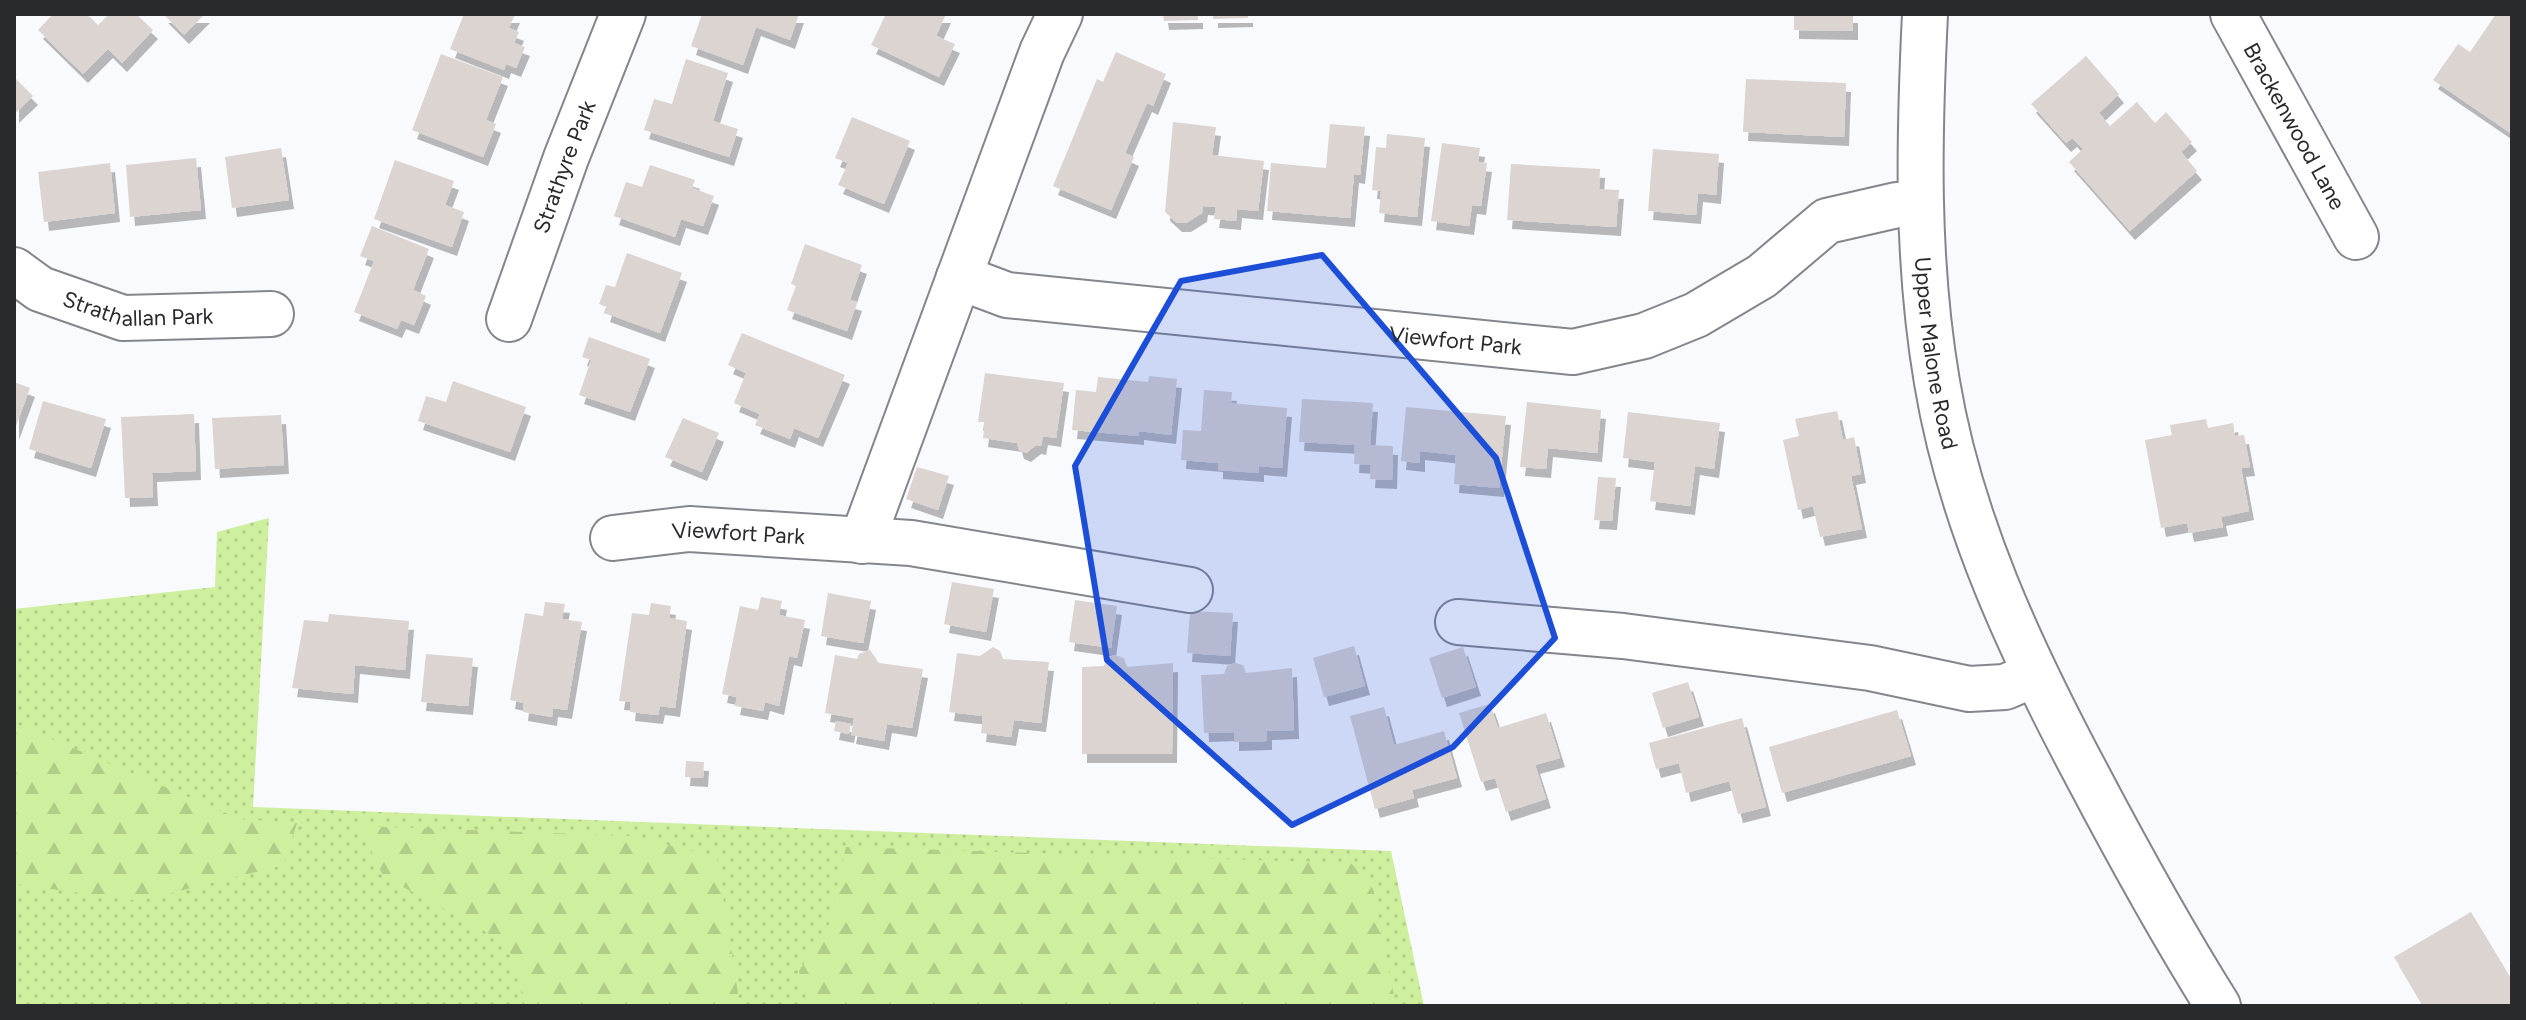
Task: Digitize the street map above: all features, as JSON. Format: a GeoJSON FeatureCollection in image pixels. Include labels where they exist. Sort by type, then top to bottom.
{"type":"FeatureCollection","features":[{"type":"Feature","properties":{"kind":"street","name":"Strathyre Park"},"geometry":{"type":"LineString","coordinates":[[509,319],[566,158],[623,14]]}},
{"type":"Feature","properties":{"kind":"street"},"geometry":{"type":"LineString","coordinates":[[862,541],[1042,52],[1060,14]]}},
{"type":"Feature","properties":{"kind":"street","name":"Upper Malone Road"},"geometry":{"type":"LineString","coordinates":[[1925,14],[1919,204],[1937,383],[1965,494],[2011,627],[2033,675],[2135,866],[2218,1006]]}},
{"type":"Feature","properties":{"kind":"street","name":"Brackenwood Lane"},"geometry":{"type":"LineString","coordinates":[[2233,14],[2356,237]]}},
{"type":"Feature","properties":{"kind":"street","name":"Viewfort Park"},"geometry":{"type":"LineString","coordinates":[[959,277],[1007,295],[1573,352],[1644,336],[1696,315],[1762,276],[1827,221],[1897,205],[1919,204]]}},
{"type":"Feature","properties":{"kind":"street","name":"Strathallan Park"},"geometry":{"type":"LineString","coordinates":[[14,270],[40,289],[123,318],[271,314]]}},
{"type":"Feature","properties":{"kind":"street","name":"Viewfort Park"},"geometry":{"type":"LineString","coordinates":[[613,538],[689,529],[911,543],[1190,590]]}},
{"type":"Feature","properties":{"kind":"street"},"geometry":{"type":"LineString","coordinates":[[1458,622],[1623,636],[1870,668],[1969,689],[2005,687],[2033,675]]}},
{"type":"Feature","properties":{"kind":"highlighted area"},"geometry":{"type":"Polygon","coordinates":[[[1322,255],[1496,458],[1555,638],[1453,747],[1292,825],[1107,660],[1075,466],[1181,281],[1322,255]]]}},
{"type":"Feature","properties":{"kind":"green space"},"geometry":{"type":"Polygon","coordinates":[[[269,518],[253,807],[1391,851],[1424,1006],[14,1006],[14,609],[215,587],[217,532],[269,518]]]}},
{"type":"Feature","properties":{"kind":"green space"},"geometry":{"type":"Polygon","coordinates":[[[14,723],[240,819],[297,823],[284,865],[139,901],[14,884],[14,723]]]}},
{"type":"Feature","properties":{"kind":"green space"},"geometry":{"type":"Polygon","coordinates":[[[360,826],[633,836],[717,857],[740,1006],[525,1006],[508,944],[383,876],[360,826]]]}},
{"type":"Feature","properties":{"kind":"green space"},"geometry":{"type":"Polygon","coordinates":[[[846,847],[1351,863],[1373,889],[1396,1006],[808,1006],[799,971],[829,924],[846,847]]]}},
{"type":"Feature","properties":{"kind":"building"},"geometry":{"type":"Polygon","coordinates":[[[53,14],[87,14],[98,25],[109,14],[136,14],[153,30],[122,63],[108,49],[83,74],[38,30],[53,14]]]}},
{"type":"Feature","properties":{"kind":"building"},"geometry":{"type":"Polygon","coordinates":[[[163,14],[205,14],[184,35],[163,14]]]}},
{"type":"Feature","properties":{"kind":"building"},"geometry":{"type":"Polygon","coordinates":[[[464,14],[515,14],[509,28],[519,32],[514,43],[525,47],[516,68],[506,64],[504,70],[450,49],[464,14]]]}},
{"type":"Feature","properties":{"kind":"building"},"geometry":{"type":"Polygon","coordinates":[[[702,14],[799,14],[790,40],[756,27],[743,65],[691,46],[702,14]]]}},
{"type":"Feature","properties":{"kind":"building"},"geometry":{"type":"Polygon","coordinates":[[[886,14],[946,14],[936,36],[955,44],[939,77],[871,45],[886,14]]]}},
{"type":"Feature","properties":{"kind":"building"},"geometry":{"type":"Polygon","coordinates":[[[1163,14],[1198,14],[1198,20],[1164,21],[1163,14]]]}},
{"type":"Feature","properties":{"kind":"building"},"geometry":{"type":"Polygon","coordinates":[[[1213,14],[1248,14],[1248,18],[1213,19],[1213,14]]]}},
{"type":"Feature","properties":{"kind":"building"},"geometry":{"type":"Polygon","coordinates":[[[1794,14],[1853,14],[1853,31],[1794,30],[1794,14]]]}},
{"type":"Feature","properties":{"kind":"building"},"geometry":{"type":"Polygon","coordinates":[[[2496,14],[2512,14],[2512,134],[2433,80],[2458,44],[2470,52],[2496,14]]]}},
{"type":"Feature","properties":{"kind":"building"},"geometry":{"type":"Polygon","coordinates":[[[1116,52],[1166,74],[1153,106],[1147,103],[1125,153],[1134,157],[1111,210],[1053,186],[1097,79],[1103,82],[1116,52]]]}},
{"type":"Feature","properties":{"kind":"building"},"geometry":{"type":"Polygon","coordinates":[[[441,54],[503,77],[486,120],[496,124],[483,157],[412,130],[441,54]]]}},
{"type":"Feature","properties":{"kind":"building"},"geometry":{"type":"Polygon","coordinates":[[[2086,56],[2119,94],[2099,113],[2110,126],[2137,102],[2155,123],[2166,112],[2192,142],[2181,152],[2197,171],[2130,231],[2069,162],[2083,149],[2072,138],[2066,143],[2031,104],[2086,56]]]}},
{"type":"Feature","properties":{"kind":"building"},"geometry":{"type":"Polygon","coordinates":[[[686,59],[728,73],[713,121],[738,129],[729,157],[644,130],[654,99],[672,104],[686,59]]]}},
{"type":"Feature","properties":{"kind":"building"},"geometry":{"type":"Polygon","coordinates":[[[14,77],[33,96],[14,114],[14,77]]]}},
{"type":"Feature","properties":{"kind":"building"},"geometry":{"type":"Polygon","coordinates":[[[1746,79],[1846,83],[1844,137],[1743,132],[1746,79]]]}},
{"type":"Feature","properties":{"kind":"building"},"geometry":{"type":"Polygon","coordinates":[[[852,117],[910,141],[884,204],[838,185],[848,163],[835,158],[852,117]]]}},
{"type":"Feature","properties":{"kind":"building"},"geometry":{"type":"Polygon","coordinates":[[[1173,122],[1216,127],[1212,155],[1264,161],[1258,211],[1237,209],[1236,221],[1214,219],[1216,207],[1203,206],[1202,213],[1186,223],[1177,223],[1165,212],[1173,122]]]}},
{"type":"Feature","properties":{"kind":"building"},"geometry":{"type":"Polygon","coordinates":[[[1330,124],[1365,127],[1360,175],[1354,174],[1350,218],[1267,211],[1271,163],[1326,168],[1330,124]]]}},
{"type":"Feature","properties":{"kind":"building"},"geometry":{"type":"Polygon","coordinates":[[[1387,134],[1425,138],[1417,217],[1379,213],[1381,191],[1372,190],[1376,147],[1386,148],[1387,134]]]}},
{"type":"Feature","properties":{"kind":"building"},"geometry":{"type":"Polygon","coordinates":[[[1442,143],[1480,148],[1478,162],[1487,163],[1481,206],[1472,205],[1469,226],[1431,221],[1442,143]]]}},
{"type":"Feature","properties":{"kind":"building"},"geometry":{"type":"Polygon","coordinates":[[[281,148],[289,200],[232,208],[225,157],[281,148]]]}},
{"type":"Feature","properties":{"kind":"building"},"geometry":{"type":"Polygon","coordinates":[[[1653,149],[1719,154],[1716,195],[1698,193],[1696,215],[1648,211],[1653,149]]]}},
{"type":"Feature","properties":{"kind":"building"},"geometry":{"type":"Polygon","coordinates":[[[196,158],[201,210],[130,217],[126,165],[196,158]]]}},
{"type":"Feature","properties":{"kind":"building"},"geometry":{"type":"Polygon","coordinates":[[[395,160],[454,181],[445,205],[464,212],[452,247],[374,219],[395,160]]]}},
{"type":"Feature","properties":{"kind":"building"},"geometry":{"type":"Polygon","coordinates":[[[110,163],[115,213],[44,222],[38,172],[110,163]]]}},
{"type":"Feature","properties":{"kind":"building"},"geometry":{"type":"Polygon","coordinates":[[[1511,164],[1600,169],[1599,189],[1619,190],[1616,227],[1507,220],[1511,164]]]}},
{"type":"Feature","properties":{"kind":"building"},"geometry":{"type":"Polygon","coordinates":[[[650,165],[695,180],[692,188],[714,196],[703,226],[681,219],[675,237],[614,216],[626,182],[642,187],[650,165]]]}},
{"type":"Feature","properties":{"kind":"building"},"geometry":{"type":"Polygon","coordinates":[[[372,226],[429,249],[413,290],[426,296],[414,325],[401,320],[397,329],[354,312],[374,261],[360,256],[372,226]]]}},
{"type":"Feature","properties":{"kind":"building"},"geometry":{"type":"Polygon","coordinates":[[[805,244],[862,265],[850,300],[857,302],[847,331],[787,310],[796,286],[791,284],[805,244]]]}},
{"type":"Feature","properties":{"kind":"building"},"geometry":{"type":"Polygon","coordinates":[[[627,253],[682,273],[660,333],[605,313],[607,307],[599,304],[606,285],[615,287],[627,253]]]}},
{"type":"Feature","properties":{"kind":"building"},"geometry":{"type":"Polygon","coordinates":[[[742,333],[845,375],[818,438],[794,428],[790,439],[755,425],[760,414],[734,403],[746,373],[728,365],[742,333]]]}},
{"type":"Feature","properties":{"kind":"building"},"geometry":{"type":"Polygon","coordinates":[[[589,337],[650,359],[630,412],[579,395],[591,360],[582,357],[589,337]]]}},
{"type":"Feature","properties":{"kind":"building"},"geometry":{"type":"Polygon","coordinates":[[[985,373],[1064,383],[1056,438],[1043,436],[1041,446],[1036,445],[1026,453],[1019,450],[1017,443],[983,438],[985,422],[978,422],[985,373]]]}},
{"type":"Feature","properties":{"kind":"building"},"geometry":{"type":"Polygon","coordinates":[[[1149,376],[1177,379],[1171,435],[1139,431],[1139,436],[1072,430],[1076,390],[1096,392],[1098,377],[1148,382],[1149,376]]]}},
{"type":"Feature","properties":{"kind":"building"},"geometry":{"type":"Polygon","coordinates":[[[453,381],[526,407],[510,452],[418,421],[426,396],[446,402],[453,381]]]}},
{"type":"Feature","properties":{"kind":"building"},"geometry":{"type":"Polygon","coordinates":[[[14,382],[30,388],[14,431],[14,382]]]}},
{"type":"Feature","properties":{"kind":"building"},"geometry":{"type":"Polygon","coordinates":[[[1204,390],[1232,392],[1231,403],[1287,408],[1282,468],[1259,466],[1259,473],[1218,470],[1218,463],[1181,460],[1183,430],[1201,431],[1204,390]]]}},
{"type":"Feature","properties":{"kind":"building"},"geometry":{"type":"Polygon","coordinates":[[[1302,399],[1373,403],[1370,445],[1393,446],[1392,480],[1370,479],[1371,465],[1354,464],[1355,445],[1299,442],[1302,399]]]}},
{"type":"Feature","properties":{"kind":"building"},"geometry":{"type":"Polygon","coordinates":[[[43,401],[106,419],[91,468],[29,449],[43,401]]]}},
{"type":"Feature","properties":{"kind":"building"},"geometry":{"type":"Polygon","coordinates":[[[1527,402],[1601,410],[1597,453],[1548,448],[1546,469],[1520,467],[1527,402]]]}},
{"type":"Feature","properties":{"kind":"building"},"geometry":{"type":"Polygon","coordinates":[[[1406,407],[1506,416],[1499,488],[1454,484],[1456,455],[1420,451],[1420,463],[1401,461],[1406,407]]]}},
{"type":"Feature","properties":{"kind":"building"},"geometry":{"type":"Polygon","coordinates":[[[1837,411],[1843,440],[1854,437],[1861,474],[1851,476],[1862,529],[1820,537],[1813,506],[1798,510],[1783,440],[1799,436],[1795,419],[1837,411]]]}},
{"type":"Feature","properties":{"kind":"building"},"geometry":{"type":"Polygon","coordinates":[[[1628,412],[1720,423],[1714,469],[1695,466],[1690,506],[1650,501],[1655,462],[1623,458],[1628,412]]]}},
{"type":"Feature","properties":{"kind":"building"},"geometry":{"type":"Polygon","coordinates":[[[194,414],[196,471],[152,473],[153,497],[125,498],[121,417],[194,414]]]}},
{"type":"Feature","properties":{"kind":"building"},"geometry":{"type":"Polygon","coordinates":[[[281,415],[284,465],[215,469],[212,418],[281,415]]]}},
{"type":"Feature","properties":{"kind":"building"},"geometry":{"type":"Polygon","coordinates":[[[683,418],[719,433],[702,472],[665,457],[683,418]]]}},
{"type":"Feature","properties":{"kind":"building"},"geometry":{"type":"Polygon","coordinates":[[[2206,419],[2208,428],[2233,423],[2235,436],[2244,435],[2250,467],[2241,468],[2249,511],[2221,517],[2223,527],[2189,533],[2187,523],[2161,528],[2145,440],[2172,435],[2170,425],[2206,419]]]}},
{"type":"Feature","properties":{"kind":"building"},"geometry":{"type":"Polygon","coordinates":[[[917,467],[949,476],[938,510],[906,499],[917,467]]]}},
{"type":"Feature","properties":{"kind":"building"},"geometry":{"type":"Polygon","coordinates":[[[1598,477],[1616,478],[1612,521],[1594,520],[1598,477]]]}},
{"type":"Feature","properties":{"kind":"building"},"geometry":{"type":"Polygon","coordinates":[[[952,582],[994,589],[986,632],[944,624],[952,582]]]}},
{"type":"Feature","properties":{"kind":"building"},"geometry":{"type":"Polygon","coordinates":[[[828,593],[871,601],[863,643],[821,636],[828,593]]]}},
{"type":"Feature","properties":{"kind":"building"},"geometry":{"type":"Polygon","coordinates":[[[761,597],[782,601],[779,615],[805,620],[797,658],[789,656],[779,706],[765,702],[763,711],[735,706],[737,697],[722,694],[740,606],[758,610],[761,597]]]}},
{"type":"Feature","properties":{"kind":"building"},"geometry":{"type":"Polygon","coordinates":[[[1075,600],[1117,606],[1111,648],[1069,642],[1075,600]]]}},
{"type":"Feature","properties":{"kind":"building"},"geometry":{"type":"Polygon","coordinates":[[[545,602],[565,604],[562,619],[582,622],[567,710],[553,708],[552,717],[523,712],[524,703],[510,700],[525,613],[543,616],[545,602]]]}},
{"type":"Feature","properties":{"kind":"building"},"geometry":{"type":"Polygon","coordinates":[[[651,603],[671,606],[669,618],[687,621],[675,708],[660,706],[658,715],[630,712],[631,702],[619,701],[632,613],[649,615],[651,603]]]}},
{"type":"Feature","properties":{"kind":"building"},"geometry":{"type":"Polygon","coordinates":[[[1190,611],[1233,613],[1230,656],[1187,653],[1190,611]]]}},
{"type":"Feature","properties":{"kind":"building"},"geometry":{"type":"Polygon","coordinates":[[[329,614],[409,621],[405,670],[355,665],[353,694],[292,688],[304,620],[328,622],[329,614]]]}},
{"type":"Feature","properties":{"kind":"building"},"geometry":{"type":"Polygon","coordinates":[[[1354,646],[1365,686],[1324,697],[1313,658],[1354,646]]]}},
{"type":"Feature","properties":{"kind":"building"},"geometry":{"type":"Polygon","coordinates":[[[993,647],[1000,651],[1003,659],[1049,662],[1041,723],[1014,720],[1011,737],[981,733],[983,716],[949,712],[957,653],[980,656],[993,647]]]}},
{"type":"Feature","properties":{"kind":"building"},"geometry":{"type":"Polygon","coordinates":[[[1463,647],[1476,687],[1442,698],[1429,658],[1463,647]]]}},
{"type":"Feature","properties":{"kind":"building"},"geometry":{"type":"Polygon","coordinates":[[[870,650],[879,663],[923,669],[912,728],[887,724],[884,741],[851,735],[854,718],[825,713],[835,655],[857,659],[859,654],[870,650]]]}},
{"type":"Feature","properties":{"kind":"building"},"geometry":{"type":"Polygon","coordinates":[[[426,654],[473,658],[468,706],[421,702],[426,654]]]}},
{"type":"Feature","properties":{"kind":"building"},"geometry":{"type":"Polygon","coordinates":[[[1115,655],[1124,658],[1127,667],[1173,663],[1172,754],[1082,754],[1082,667],[1104,666],[1107,658],[1115,655]]]}},
{"type":"Feature","properties":{"kind":"building"},"geometry":{"type":"Polygon","coordinates":[[[1235,663],[1243,665],[1246,673],[1292,668],[1294,730],[1267,731],[1267,741],[1234,742],[1234,732],[1204,733],[1201,675],[1224,674],[1227,666],[1235,663]]]}},
{"type":"Feature","properties":{"kind":"building"},"geometry":{"type":"Polygon","coordinates":[[[1688,682],[1699,717],[1663,728],[1652,693],[1688,682]]]}},
{"type":"Feature","properties":{"kind":"building"},"geometry":{"type":"Polygon","coordinates":[[[1490,704],[1498,728],[1546,713],[1560,758],[1535,765],[1546,799],[1506,812],[1495,778],[1481,782],[1459,713],[1490,704]]]}},
{"type":"Feature","properties":{"kind":"building"},"geometry":{"type":"Polygon","coordinates":[[[1384,707],[1394,745],[1444,731],[1457,778],[1412,790],[1414,798],[1375,809],[1350,716],[1384,707]]]}},
{"type":"Feature","properties":{"kind":"building"},"geometry":{"type":"Polygon","coordinates":[[[1897,710],[1911,756],[1782,793],[1769,747],[1897,710]]]}},
{"type":"Feature","properties":{"kind":"building"},"geometry":{"type":"Polygon","coordinates":[[[1742,718],[1766,807],[1738,814],[1729,781],[1686,793],[1679,763],[1656,769],[1649,743],[1742,718]]]}},
{"type":"Feature","properties":{"kind":"building"},"geometry":{"type":"Polygon","coordinates":[[[836,721],[851,724],[849,734],[834,731],[836,721]]]}},
{"type":"Feature","properties":{"kind":"building"},"geometry":{"type":"Polygon","coordinates":[[[686,761],[704,762],[703,778],[685,777],[686,761]]]}},
{"type":"Feature","properties":{"kind":"building"},"geometry":{"type":"Polygon","coordinates":[[[2471,912],[2512,980],[2512,1006],[2423,1006],[2394,957],[2471,912]]]}}]}
